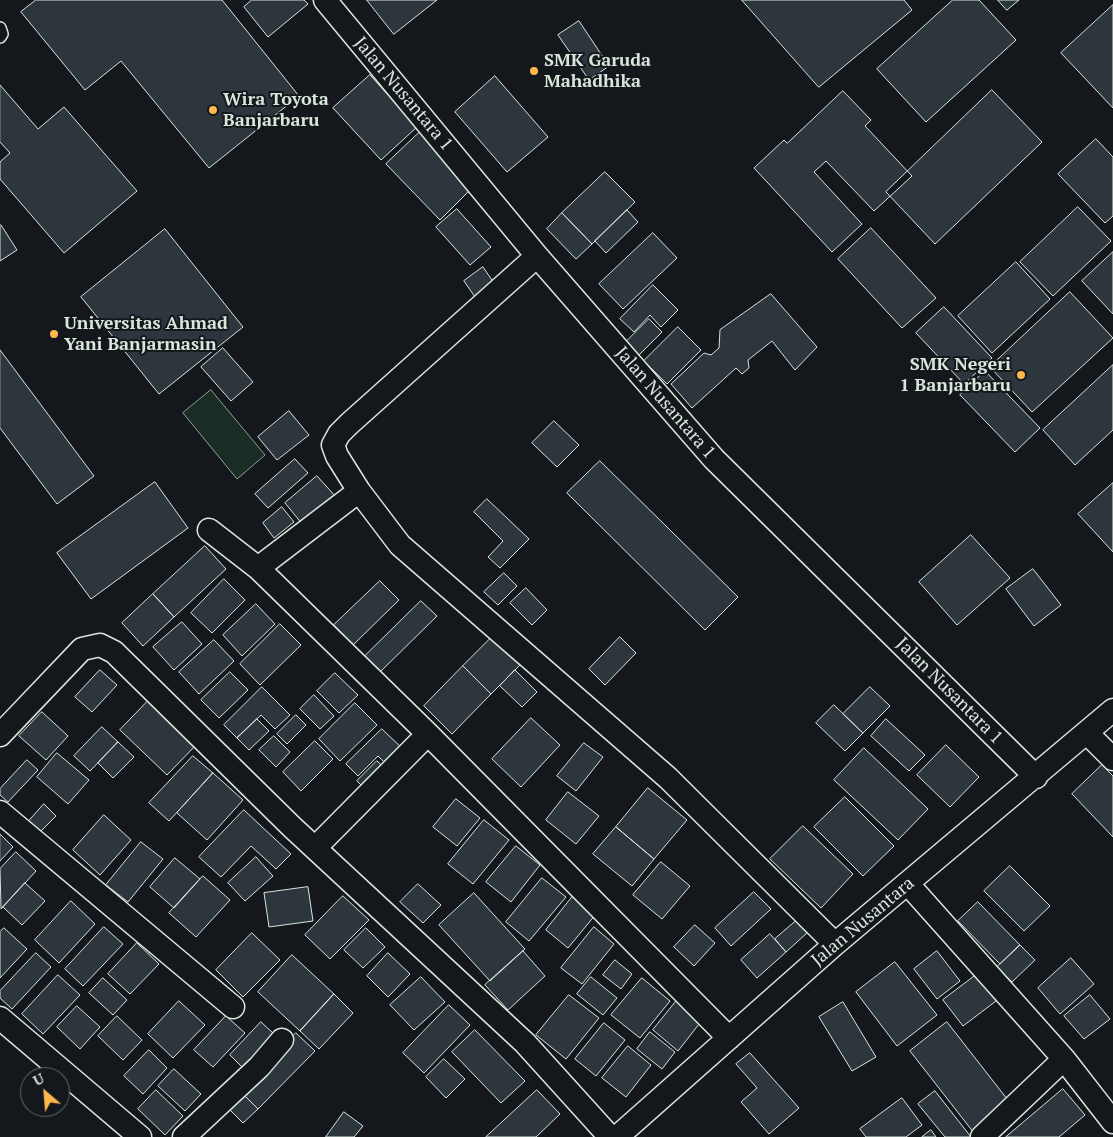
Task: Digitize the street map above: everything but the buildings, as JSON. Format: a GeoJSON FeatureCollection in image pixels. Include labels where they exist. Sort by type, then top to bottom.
{"type":"FeatureCollection","features":[{"type":"Feature","properties":{"kind":"street","name":"Jalan Nusantara 1"},"geometry":{"type":"LineString","coordinates":[[326,0],[537,256],[714,459],[1036,776]]}},
{"type":"Feature","properties":{"kind":"street"},"geometry":{"type":"LineString","coordinates":[[537,256],[339,434],[333,446],[337,456],[359,491],[400,545],[668,778],[835,944]]}},
{"type":"Feature","properties":{"kind":"street"},"geometry":{"type":"LineString","coordinates":[[258,568],[359,491]]}},
{"type":"Feature","properties":{"kind":"street"},"geometry":{"type":"LineString","coordinates":[[209,530],[258,568],[428,734],[729,1038]]}},
{"type":"Feature","properties":{"kind":"street"},"geometry":{"type":"LineString","coordinates":[[0,735],[82,649],[100,644],[114,652],[315,848],[525,1043],[610,1137]]}},
{"type":"Feature","properties":{"kind":"street","name":"Jalan Nusantara"},"geometry":{"type":"LineString","coordinates":[[617,1137],[835,944],[1113,710]]}},
{"type":"Feature","properties":{"kind":"street"},"geometry":{"type":"LineString","coordinates":[[1086,733],[1113,759]]}},
{"type":"Feature","properties":{"kind":"street"},"geometry":{"type":"LineString","coordinates":[[315,848],[428,734]]}},
{"type":"Feature","properties":{"kind":"street"},"geometry":{"type":"LineString","coordinates":[[0,812],[233,1008]]}},
{"type":"Feature","properties":{"kind":"street"},"geometry":{"type":"LineString","coordinates":[[908,884],[1064,1059],[1113,1122]]}},
{"type":"Feature","properties":{"kind":"street"},"geometry":{"type":"LineString","coordinates":[[3,1025],[140,1137]]}},
{"type":"Feature","properties":{"kind":"street"},"geometry":{"type":"LineString","coordinates":[[184,1137],[259,1067],[282,1040]]}},
{"type":"Feature","properties":{"kind":"street"},"geometry":{"type":"LineString","coordinates":[[982,1137],[1064,1059]]}},
{"type":"Feature","properties":{"kind":"lane"},"geometry":{"type":"LineString","coordinates":[[0,28],[2,34],[0,37]]}},
{"type":"Feature","properties":{"kind":"green space"},"geometry":{"type":"Polygon","coordinates":[[[211,390],[265,455],[237,479],[183,413],[211,390]]]}},
{"type":"Feature","properties":{"kind":"place","name":"SMK Garuda Mahadhika"},"geometry":{"type":"Point","coordinates":[534,71]}},
{"type":"Feature","properties":{"kind":"place","name":"Wira Toyota Banjarbaru"},"geometry":{"type":"Point","coordinates":[213,110]}},
{"type":"Feature","properties":{"kind":"place","name":"Universitas Ahmad Yani Banjarmasin"},"geometry":{"type":"Point","coordinates":[54,334]}},
{"type":"Feature","properties":{"kind":"place","name":"SMK Negeri 1 Banjarbaru"},"geometry":{"type":"Point","coordinates":[1021,375]}}]}
